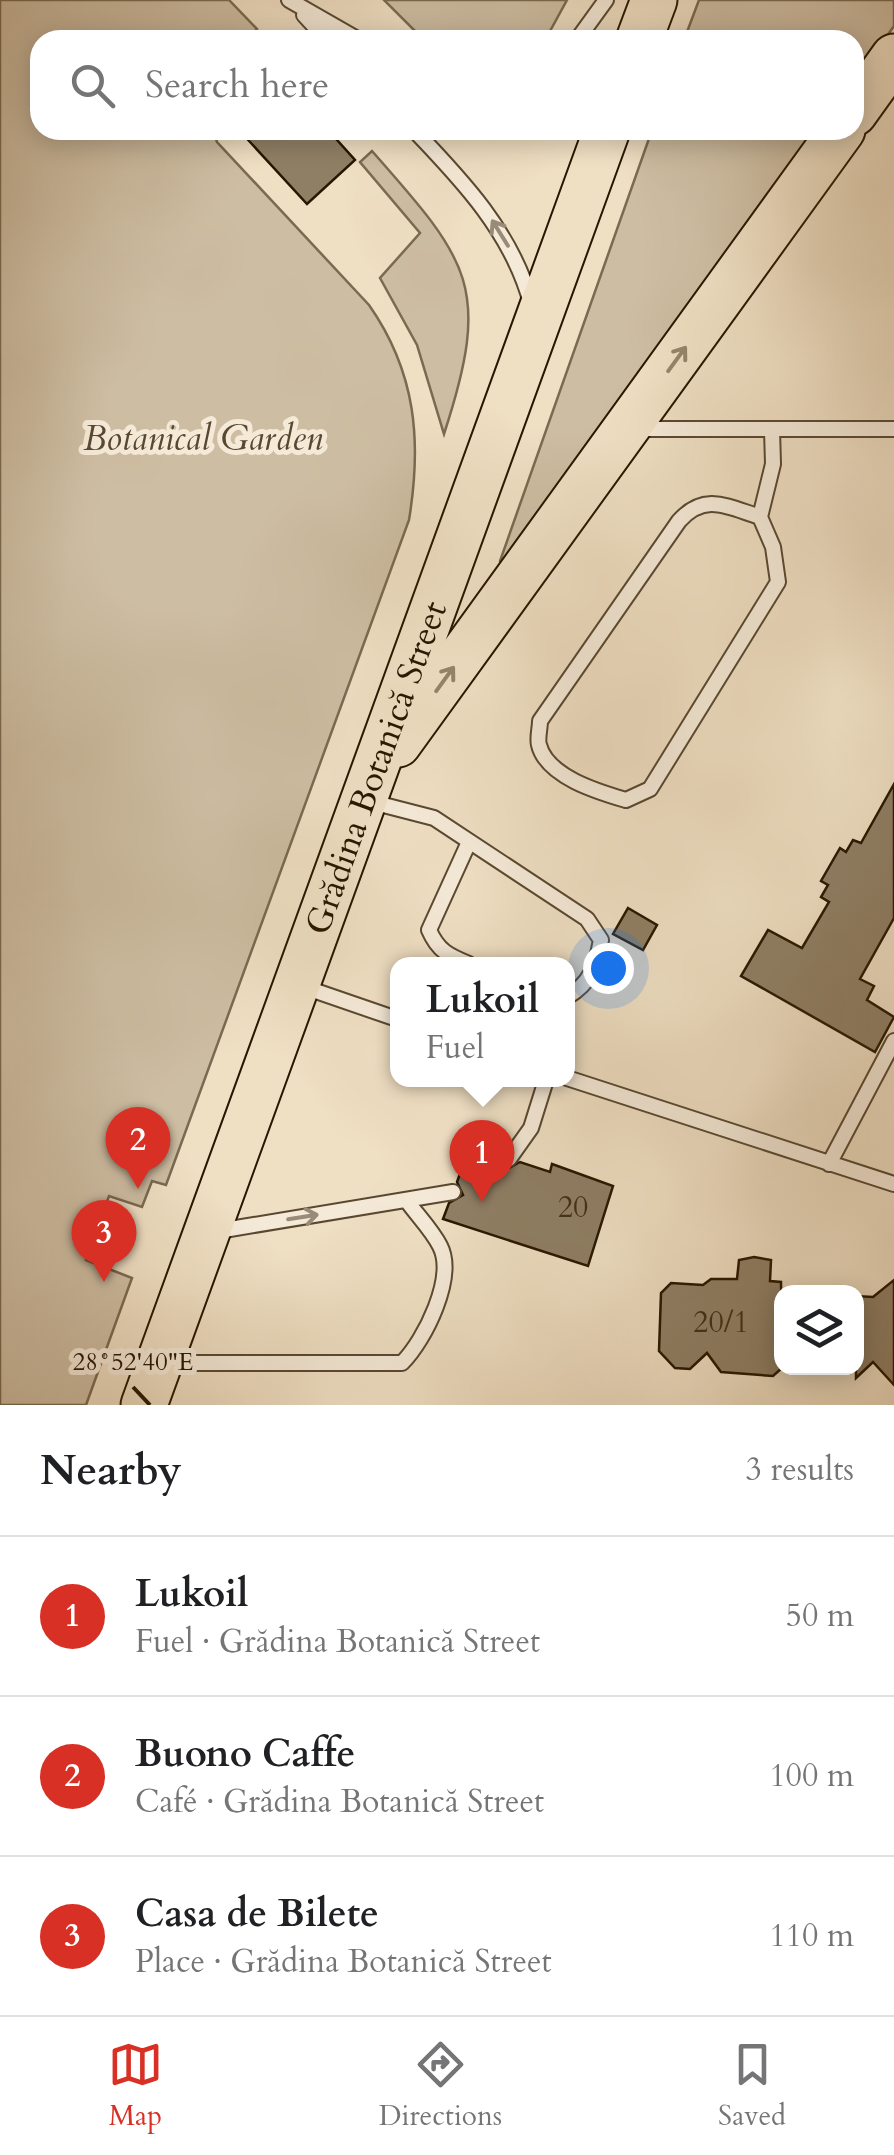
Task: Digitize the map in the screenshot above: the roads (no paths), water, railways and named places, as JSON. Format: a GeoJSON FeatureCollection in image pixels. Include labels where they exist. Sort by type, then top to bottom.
{"type":"FeatureCollection","features":[{"type":"Feature","properties":{"kind":"main road"},"geometry":{"type":"LineString","coordinates":[[644,30],[654,0]]}},
{"type":"Feature","properties":{"kind":"main road"},"geometry":{"type":"LineString","coordinates":[[864,99],[894,57]]}},
{"type":"Feature","properties":{"kind":"main road","name":"Grădina Botanică Street"},"geometry":{"type":"LineString","coordinates":[[144,1405],[602,140]]}},
{"type":"Feature","properties":{"kind":"main road"},"geometry":{"type":"LineString","coordinates":[[364,792],[835,140]]}},
{"type":"Feature","properties":{"kind":"lane"},"geometry":{"type":"LineString","coordinates":[[584,30],[606,0]]}},
{"type":"Feature","properties":{"kind":"lane"},"geometry":{"type":"LineString","coordinates":[[292,3],[318,30]]}},
{"type":"Feature","properties":{"kind":"lane"},"geometry":{"type":"LineString","coordinates":[[292,3],[341,30]]}},
{"type":"Feature","properties":{"kind":"lane"},"geometry":{"type":"LineString","coordinates":[[423,140],[497,226],[518,262],[536,322]]}},
{"type":"Feature","properties":{"kind":"lane"},"geometry":{"type":"LineString","coordinates":[[628,429],[894,429]]}},
{"type":"Feature","properties":{"kind":"lane"},"geometry":{"type":"LineString","coordinates":[[760,517],[709,500],[692,506],[679,521],[540,721],[539,745],[550,764],[594,791],[626,800],[650,789],[778,582],[773,547],[760,517],[773,464],[772,430]]}},
{"type":"Feature","properties":{"kind":"lane"},"geometry":{"type":"LineString","coordinates":[[364,792],[434,818],[587,919],[601,940],[596,967],[583,988],[575,992]]}},
{"type":"Feature","properties":{"kind":"lane"},"geometry":{"type":"LineString","coordinates":[[450,957],[435,945],[429,930],[469,842]]}},
{"type":"Feature","properties":{"kind":"lane"},"geometry":{"type":"LineString","coordinates":[[298,985],[390,1017]]}},
{"type":"Feature","properties":{"kind":"lane"},"geometry":{"type":"LineString","coordinates":[[828,1164],[894,1041]]}},
{"type":"Feature","properties":{"kind":"lane"},"geometry":{"type":"LineString","coordinates":[[575,1081],[894,1184]]}},
{"type":"Feature","properties":{"kind":"lane"},"geometry":{"type":"LineString","coordinates":[[509,1159],[531,1128],[544,1087]]}},
{"type":"Feature","properties":{"kind":"lane"},"geometry":{"type":"LineString","coordinates":[[207,1232],[453,1192]]}},
{"type":"Feature","properties":{"kind":"lane"},"geometry":{"type":"LineString","coordinates":[[159,1363],[402,1363],[415,1350],[446,1272],[441,1248],[407,1201]]}},
{"type":"Feature","properties":{"kind":"place","name":"Buono Caffe"},"geometry":{"type":"Point","coordinates":[138,1189]}},
{"type":"Feature","properties":{"kind":"place","name":"Lukoil"},"geometry":{"type":"Point","coordinates":[482,1202]}},
{"type":"Feature","properties":{"kind":"place","name":"Casa de Bilete"},"geometry":{"type":"Point","coordinates":[104,1282]}},
{"type":"Feature","properties":{"kind":"park label","name":"Botanical Garden"},"geometry":{"type":"Point","coordinates":[203,438]}}]}
